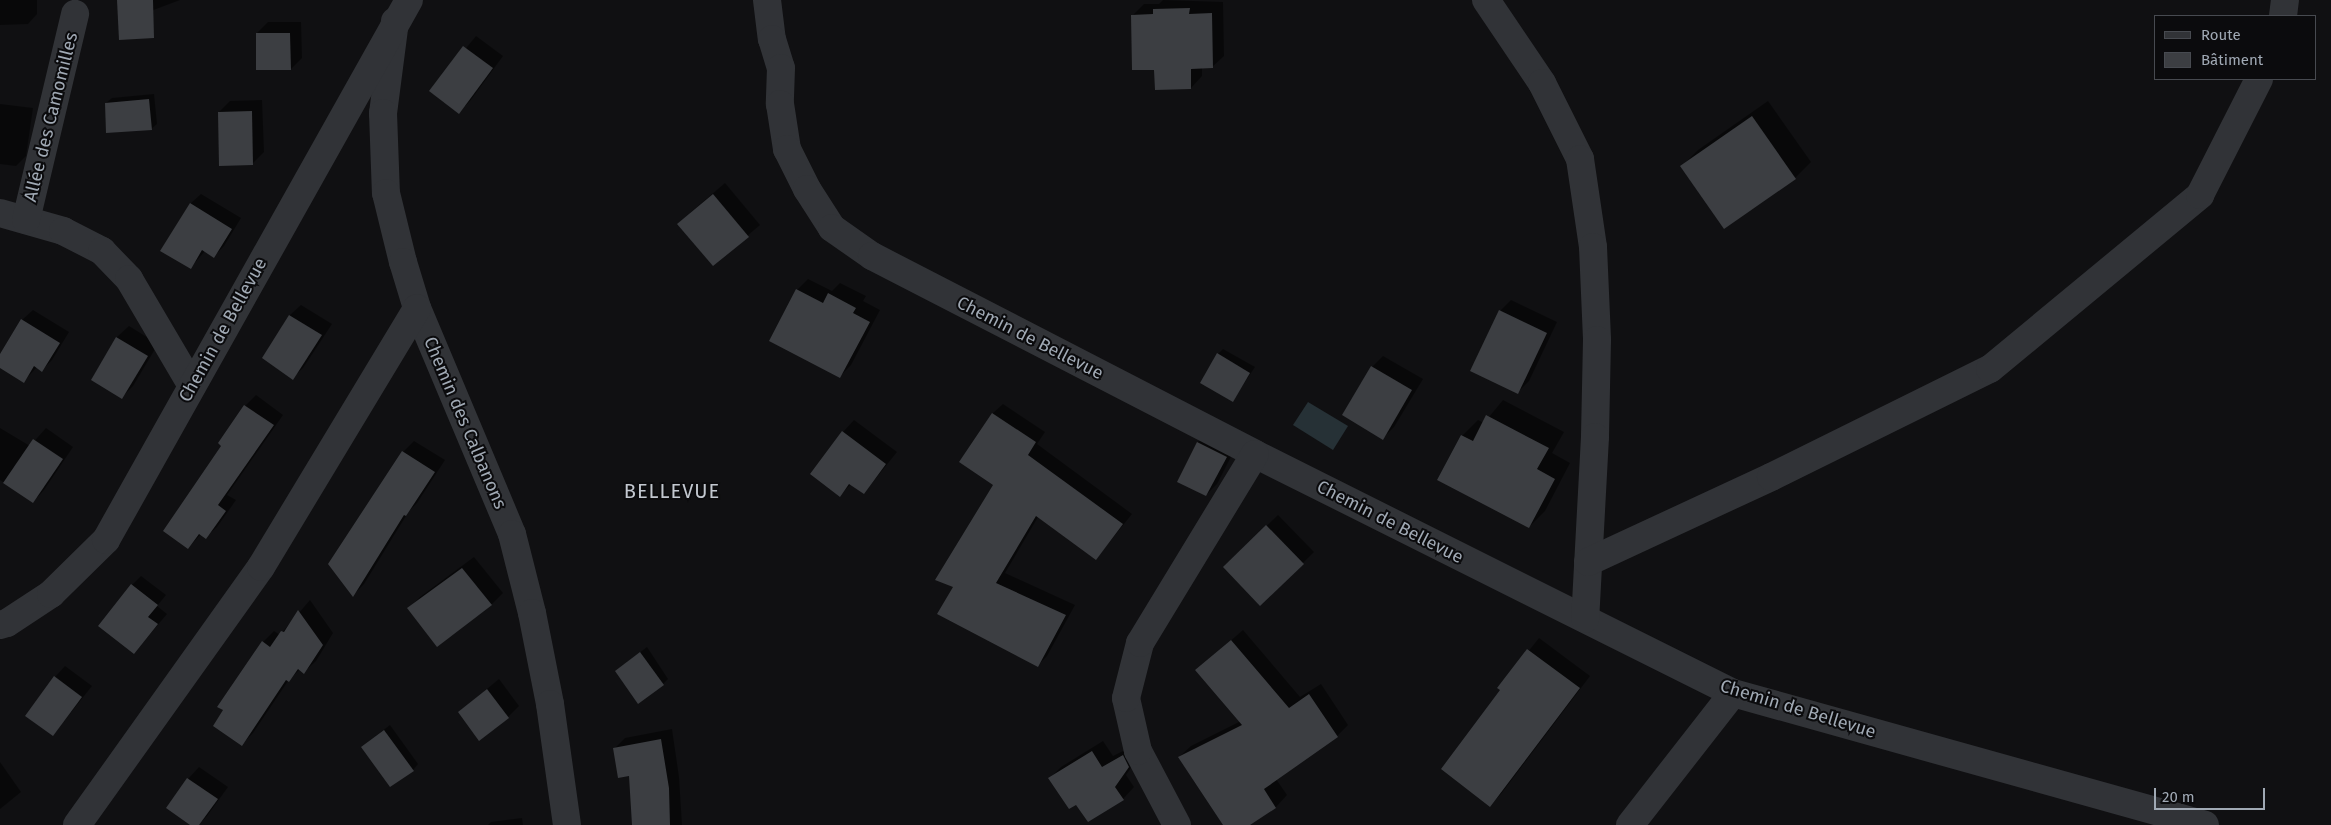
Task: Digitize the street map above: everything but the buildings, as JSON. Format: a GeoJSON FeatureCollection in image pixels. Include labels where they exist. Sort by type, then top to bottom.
{"type":"FeatureCollection","features":[{"type":"Feature","properties":{"kind":"street","name":"Chemin de Bellevue"},"geometry":{"type":"LineString","coordinates":[[767,0],[772,39],[781,68],[780,104],[787,149],[807,189],[832,228],[872,256],[1255,454],[1733,693],[2205,825]]}},
{"type":"Feature","properties":{"kind":"street"},"geometry":{"type":"LineString","coordinates":[[1486,0],[1542,83],[1580,159],[1593,247],[1597,340],[1585,619]]}},
{"type":"Feature","properties":{"kind":"street"},"geometry":{"type":"LineString","coordinates":[[2282,15],[2285,0]]}},
{"type":"Feature","properties":{"kind":"street","name":"Chemin de Bellevue"},"geometry":{"type":"LineString","coordinates":[[0,625],[7,623],[51,594],[106,540],[402,11]]}},
{"type":"Feature","properties":{"kind":"street","name":"Chemin des Calbanons"},"geometry":{"type":"LineString","coordinates":[[402,11],[383,113],[386,193],[403,262],[417,308],[512,534],[532,613],[550,704],[567,825]]}},
{"type":"Feature","properties":{"kind":"street","name":"Allée des Camomilles"},"geometry":{"type":"LineString","coordinates":[[26,220],[76,14]]}},
{"type":"Feature","properties":{"kind":"street"},"geometry":{"type":"LineString","coordinates":[[1588,562],[1770,477],[1990,369],[2200,195],[2258,80]]}},
{"type":"Feature","properties":{"kind":"street","name":"Allée des Camomilles"},"geometry":{"type":"LineString","coordinates":[[0,213],[63,232],[102,252],[129,279],[192,386]]}},
{"type":"Feature","properties":{"kind":"street"},"geometry":{"type":"LineString","coordinates":[[77,825],[261,567],[417,308]]}},
{"type":"Feature","properties":{"kind":"street"},"geometry":{"type":"LineString","coordinates":[[1177,825],[1138,751],[1126,698],[1140,643],[1255,454]]}},
{"type":"Feature","properties":{"kind":"street"},"geometry":{"type":"LineString","coordinates":[[1630,825],[1733,693]]}},
{"type":"Feature","properties":{"kind":"shaded area"},"geometry":{"type":"Polygon","coordinates":[[[1308,402],[1348,426],[1333,450],[1293,425],[1308,402]]]}},
{"type":"Feature","properties":{"kind":"district","name":"BELLEVUE"},"geometry":{"type":"Point","coordinates":[672,491]}}]}
